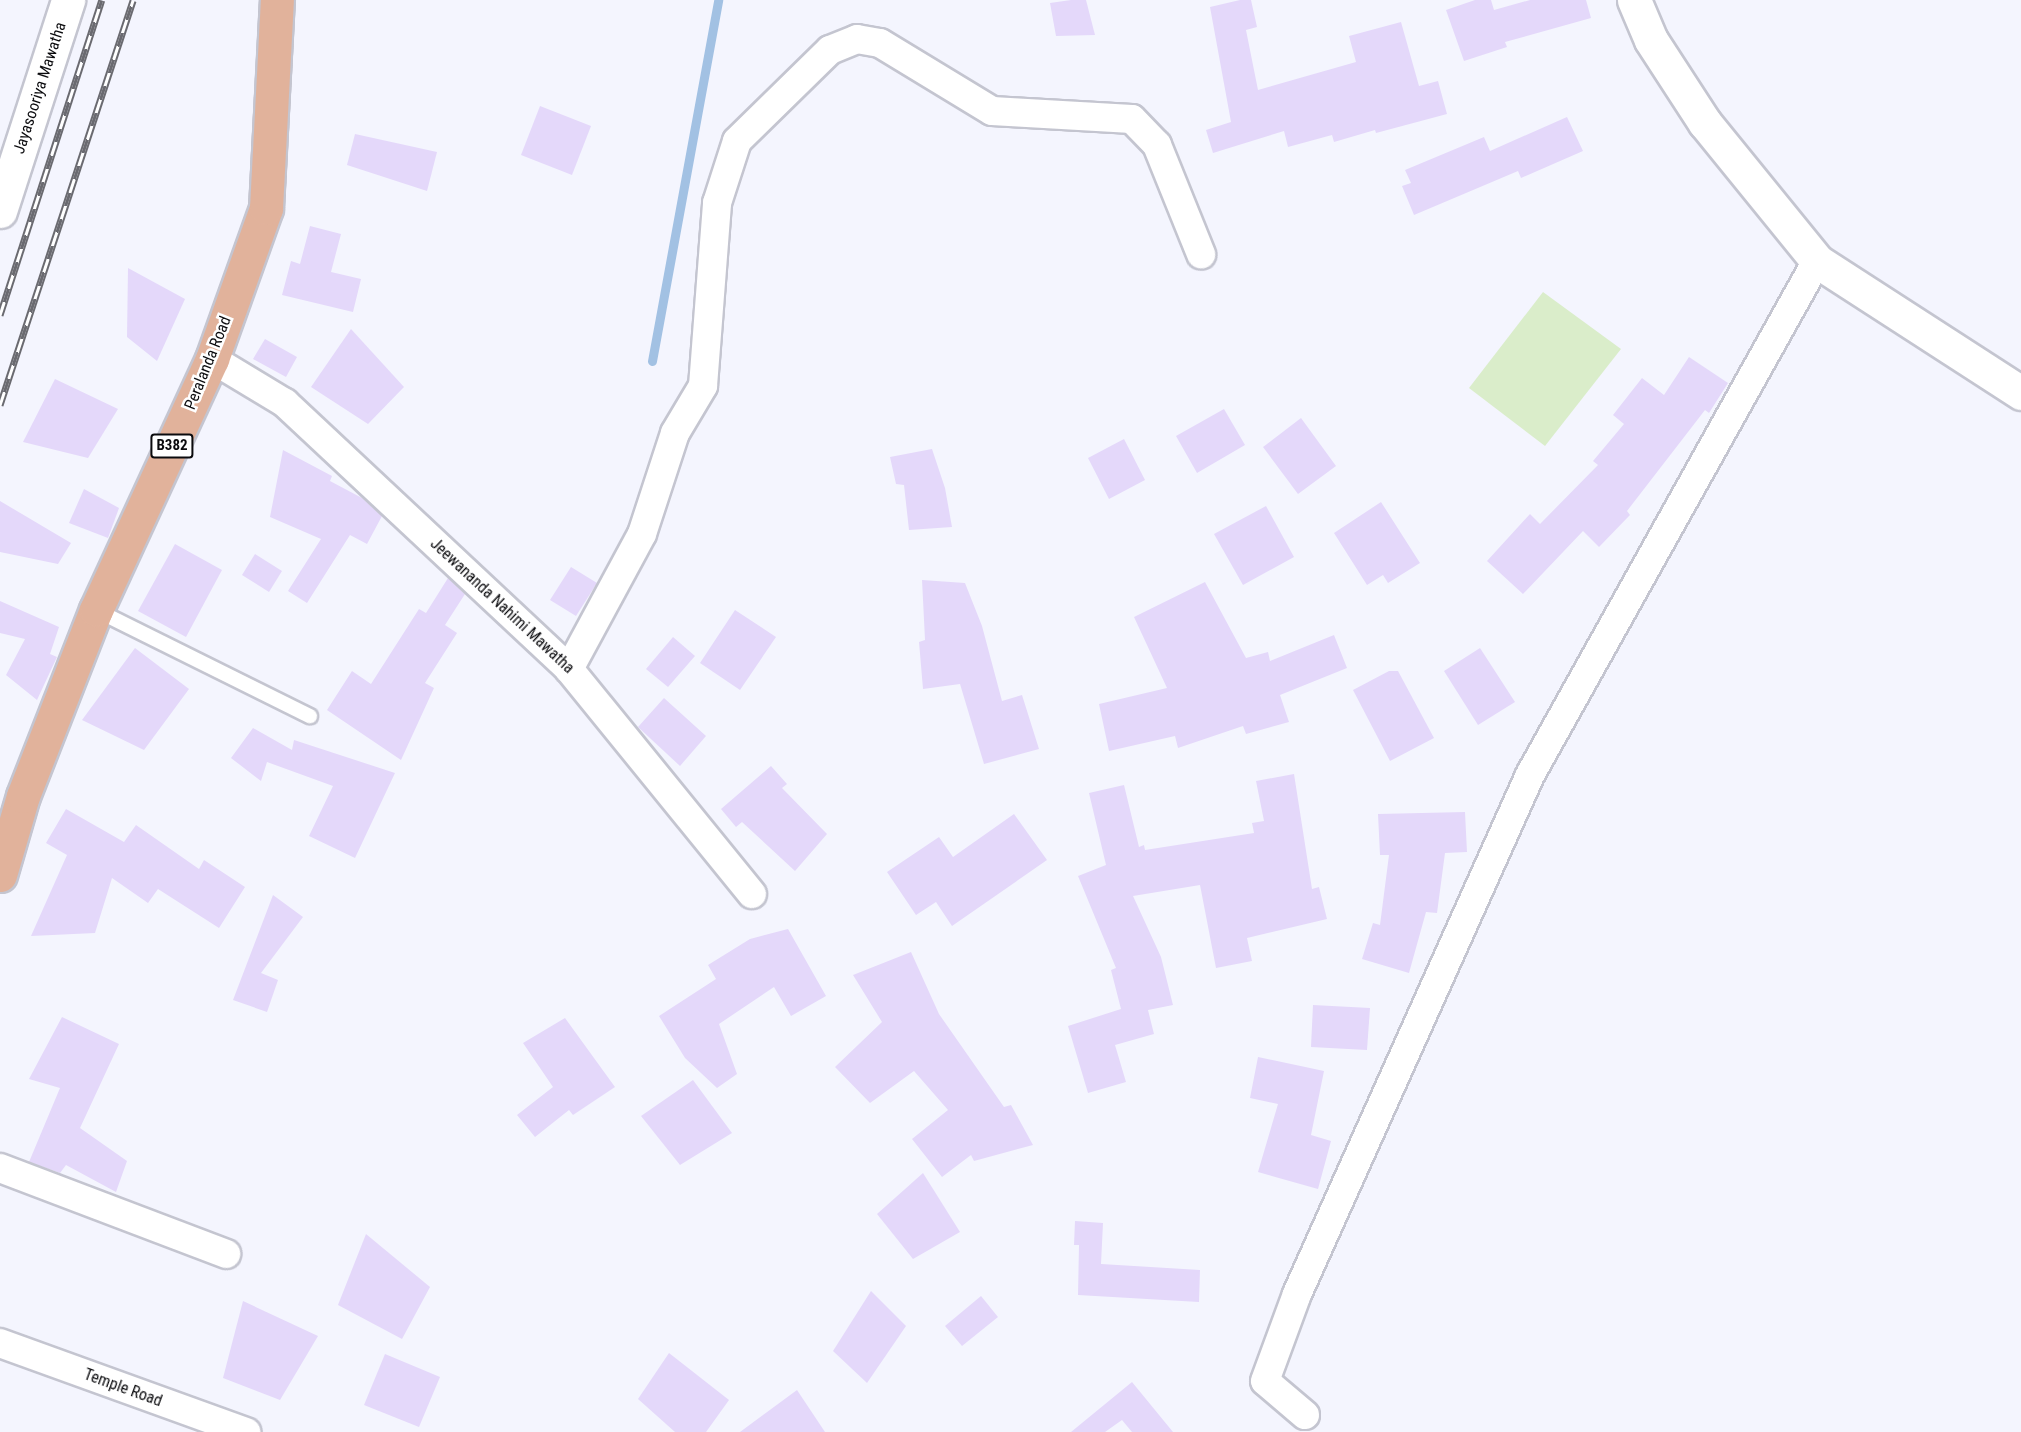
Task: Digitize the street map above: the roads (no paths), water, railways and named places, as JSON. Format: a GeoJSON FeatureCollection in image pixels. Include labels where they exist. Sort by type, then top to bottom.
{"type":"FeatureCollection","features":[{"type":"Feature","properties":{"kind":"main road","name":"Peralanda Road"},"geometry":{"type":"LineString","coordinates":[[0,875],[23,796],[96,610],[212,359],[266,208],[277,0]]}},
{"type":"Feature","properties":{"kind":"street","name":"Jayasooriya Mawatha"},"geometry":{"type":"LineString","coordinates":[[0,211],[68,0]]}},
{"type":"Feature","properties":{"kind":"street"},"geometry":{"type":"LineString","coordinates":[[1634,0],[1651,40],[1705,123],[1817,261],[2021,393]]}},
{"type":"Feature","properties":{"kind":"street"},"geometry":{"type":"LineString","coordinates":[[570,669],[642,534],[675,433],[703,386],[717,203],[737,141],[830,50],[857,39],[880,43],[992,111],[1132,119],[1156,145],[1201,254]]}},
{"type":"Feature","properties":{"kind":"street"},"geometry":{"type":"LineString","coordinates":[[1305,1415],[1266,1381],[1297,1294],[1530,775],[1817,261]]}},
{"type":"Feature","properties":{"kind":"street","name":"Jeewananda Nahimi Mawatha"},"geometry":{"type":"LineString","coordinates":[[212,359],[285,403],[570,669],[752,894]]}},
{"type":"Feature","properties":{"kind":"street"},"geometry":{"type":"LineString","coordinates":[[0,1168],[226,1254]]}},
{"type":"Feature","properties":{"kind":"street","name":"Temple Road"},"geometry":{"type":"LineString","coordinates":[[0,1343],[246,1432]]}},
{"type":"Feature","properties":{"kind":"lane"},"geometry":{"type":"LineString","coordinates":[[96,610],[310,716]]}},
{"type":"Feature","properties":{"kind":"waterway"},"geometry":{"type":"LineString","coordinates":[[652,361],[718,0]]}},
{"type":"Feature","properties":{"kind":"railway"},"geometry":{"type":"LineString","coordinates":[[0,315],[102,0]]}},
{"type":"Feature","properties":{"kind":"railway"},"geometry":{"type":"LineString","coordinates":[[0,405],[133,0]]}}]}
